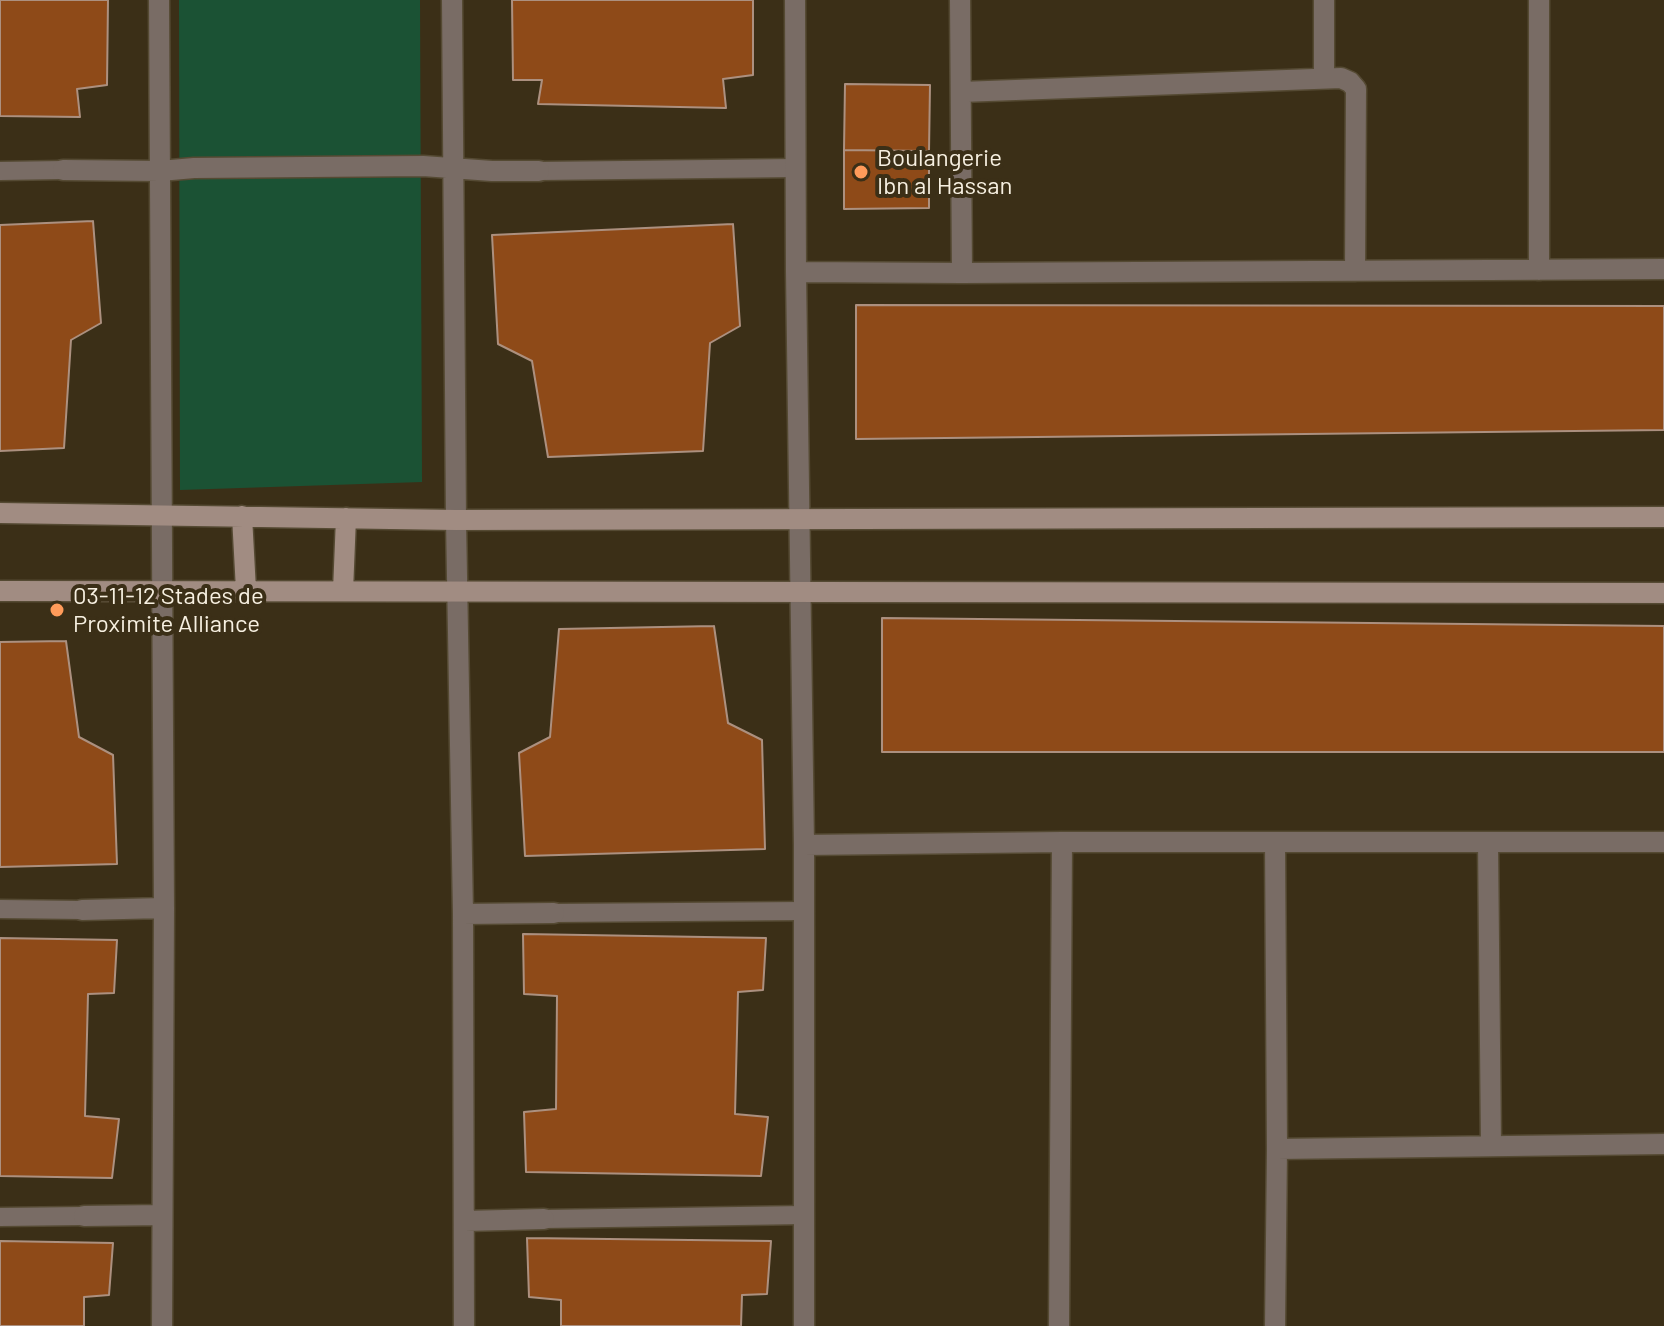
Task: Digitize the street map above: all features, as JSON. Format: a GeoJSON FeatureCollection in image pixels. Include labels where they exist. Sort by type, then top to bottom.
{"type":"FeatureCollection","features":[{"type":"Feature","properties":{"kind":"street"},"geometry":{"type":"LineString","coordinates":[[159,0],[164,908],[162,1326]]}},
{"type":"Feature","properties":{"kind":"street"},"geometry":{"type":"LineString","coordinates":[[452,0],[463,914],[464,1326]]}},
{"type":"Feature","properties":{"kind":"street"},"geometry":{"type":"LineString","coordinates":[[795,0],[804,845],[804,1326]]}},
{"type":"Feature","properties":{"kind":"street"},"geometry":{"type":"LineString","coordinates":[[960,0],[962,273]]}},
{"type":"Feature","properties":{"kind":"street"},"geometry":{"type":"LineString","coordinates":[[1324,0],[1324,78]]}},
{"type":"Feature","properties":{"kind":"street"},"geometry":{"type":"LineString","coordinates":[[1539,0],[1539,270]]}},
{"type":"Feature","properties":{"kind":"street"},"geometry":{"type":"LineString","coordinates":[[961,92],[1324,78],[1341,78],[1350,82],[1356,89],[1355,271]]}},
{"type":"Feature","properties":{"kind":"street"},"geometry":{"type":"LineString","coordinates":[[63,170],[423,166],[539,171]]}},
{"type":"Feature","properties":{"kind":"street"},"geometry":{"type":"LineString","coordinates":[[796,272],[1664,269]]}},
{"type":"Feature","properties":{"kind":"street"},"geometry":{"type":"LineString","coordinates":[[0,513],[456,520],[1664,517]]}},
{"type":"Feature","properties":{"kind":"street"},"geometry":{"type":"LineString","coordinates":[[242,516],[246,590]]}},
{"type":"Feature","properties":{"kind":"street"},"geometry":{"type":"LineString","coordinates":[[343,591],[346,518]]}},
{"type":"Feature","properties":{"kind":"street"},"geometry":{"type":"LineString","coordinates":[[0,591],[1664,593]]}},
{"type":"Feature","properties":{"kind":"street"},"geometry":{"type":"LineString","coordinates":[[1059,1326],[1062,842]]}},
{"type":"Feature","properties":{"kind":"street"},"geometry":{"type":"LineString","coordinates":[[1275,842],[1275,1326]]}},
{"type":"Feature","properties":{"kind":"street"},"geometry":{"type":"LineString","coordinates":[[1488,842],[1491,1146]]}},
{"type":"Feature","properties":{"kind":"street"},"geometry":{"type":"LineString","coordinates":[[804,845],[1664,842]]}},
{"type":"Feature","properties":{"kind":"street"},"geometry":{"type":"LineString","coordinates":[[82,910],[164,908]]}},
{"type":"Feature","properties":{"kind":"street"},"geometry":{"type":"LineString","coordinates":[[463,914],[554,913]]}},
{"type":"Feature","properties":{"kind":"street"},"geometry":{"type":"LineString","coordinates":[[1277,1149],[1664,1144]]}},
{"type":"Feature","properties":{"kind":"street"},"geometry":{"type":"LineString","coordinates":[[84,1216],[162,1215]]}},
{"type":"Feature","properties":{"kind":"street"},"geometry":{"type":"LineString","coordinates":[[465,1221],[544,1219]]}},
{"type":"Feature","properties":{"kind":"lane"},"geometry":{"type":"LineString","coordinates":[[539,171],[796,168]]}},
{"type":"Feature","properties":{"kind":"lane"},"geometry":{"type":"LineString","coordinates":[[0,171],[63,170]]}},
{"type":"Feature","properties":{"kind":"lane"},"geometry":{"type":"LineString","coordinates":[[0,909],[82,910]]}},
{"type":"Feature","properties":{"kind":"lane"},"geometry":{"type":"LineString","coordinates":[[554,913],[803,911]]}},
{"type":"Feature","properties":{"kind":"lane"},"geometry":{"type":"LineString","coordinates":[[544,1219],[804,1215]]}},
{"type":"Feature","properties":{"kind":"lane"},"geometry":{"type":"LineString","coordinates":[[0,1217],[84,1216]]}},
{"type":"Feature","properties":{"kind":"green space"},"geometry":{"type":"Polygon","coordinates":[[[179,0],[420,0],[422,482],[180,490],[179,0]]]}},
{"type":"Feature","properties":{"kind":"building"},"geometry":{"type":"Polygon","coordinates":[[[0,0],[108,0],[107,85],[77,89],[80,117],[0,116],[0,0]]]}},
{"type":"Feature","properties":{"kind":"building"},"geometry":{"type":"Polygon","coordinates":[[[512,0],[753,0],[753,75],[723,79],[726,108],[538,104],[542,80],[513,80],[512,0]]]}},
{"type":"Feature","properties":{"kind":"building"},"geometry":{"type":"Polygon","coordinates":[[[845,84],[930,85],[929,151],[844,150],[845,84]]]}},
{"type":"Feature","properties":{"kind":"building"},"geometry":{"type":"Polygon","coordinates":[[[844,150],[929,151],[929,208],[844,209],[844,150]]]}},
{"type":"Feature","properties":{"kind":"building"},"geometry":{"type":"Polygon","coordinates":[[[93,221],[101,323],[71,340],[64,448],[0,451],[0,225],[93,221]]]}},
{"type":"Feature","properties":{"kind":"building"},"geometry":{"type":"Polygon","coordinates":[[[733,224],[740,326],[710,343],[703,451],[548,457],[532,361],[498,344],[492,235],[733,224]]]}},
{"type":"Feature","properties":{"kind":"building"},"geometry":{"type":"Polygon","coordinates":[[[856,305],[1664,306],[1664,430],[856,439],[856,305]]]}},
{"type":"Feature","properties":{"kind":"building"},"geometry":{"type":"Polygon","coordinates":[[[882,618],[1664,626],[1664,752],[882,752],[882,618]]]}},
{"type":"Feature","properties":{"kind":"building"},"geometry":{"type":"Polygon","coordinates":[[[714,626],[728,723],[762,740],[765,849],[525,856],[519,753],[550,737],[559,629],[714,626]]]}},
{"type":"Feature","properties":{"kind":"building"},"geometry":{"type":"Polygon","coordinates":[[[66,641],[79,737],[113,755],[117,864],[0,867],[0,642],[66,641]]]}},
{"type":"Feature","properties":{"kind":"building"},"geometry":{"type":"Polygon","coordinates":[[[523,934],[766,938],[763,990],[738,992],[735,1114],[768,1117],[761,1176],[526,1172],[524,1112],[556,1109],[557,996],[524,994],[523,934]]]}},
{"type":"Feature","properties":{"kind":"building"},"geometry":{"type":"Polygon","coordinates":[[[0,938],[117,940],[114,993],[88,994],[85,1116],[119,1119],[112,1178],[0,1176],[0,938]]]}},
{"type":"Feature","properties":{"kind":"building"},"geometry":{"type":"Polygon","coordinates":[[[527,1238],[771,1241],[767,1294],[742,1295],[741,1326],[561,1326],[561,1300],[529,1297],[527,1238]]]}},
{"type":"Feature","properties":{"kind":"building"},"geometry":{"type":"Polygon","coordinates":[[[0,1241],[113,1243],[109,1295],[84,1297],[84,1326],[0,1326],[0,1241]]]}},
{"type":"Feature","properties":{"kind":"place","name":"Boulangerie Ibn al Hassan"},"geometry":{"type":"Point","coordinates":[861,172]}},
{"type":"Feature","properties":{"kind":"place","name":"03-11-12 Stades de Proximite Alliance"},"geometry":{"type":"Point","coordinates":[57,610]}}]}
